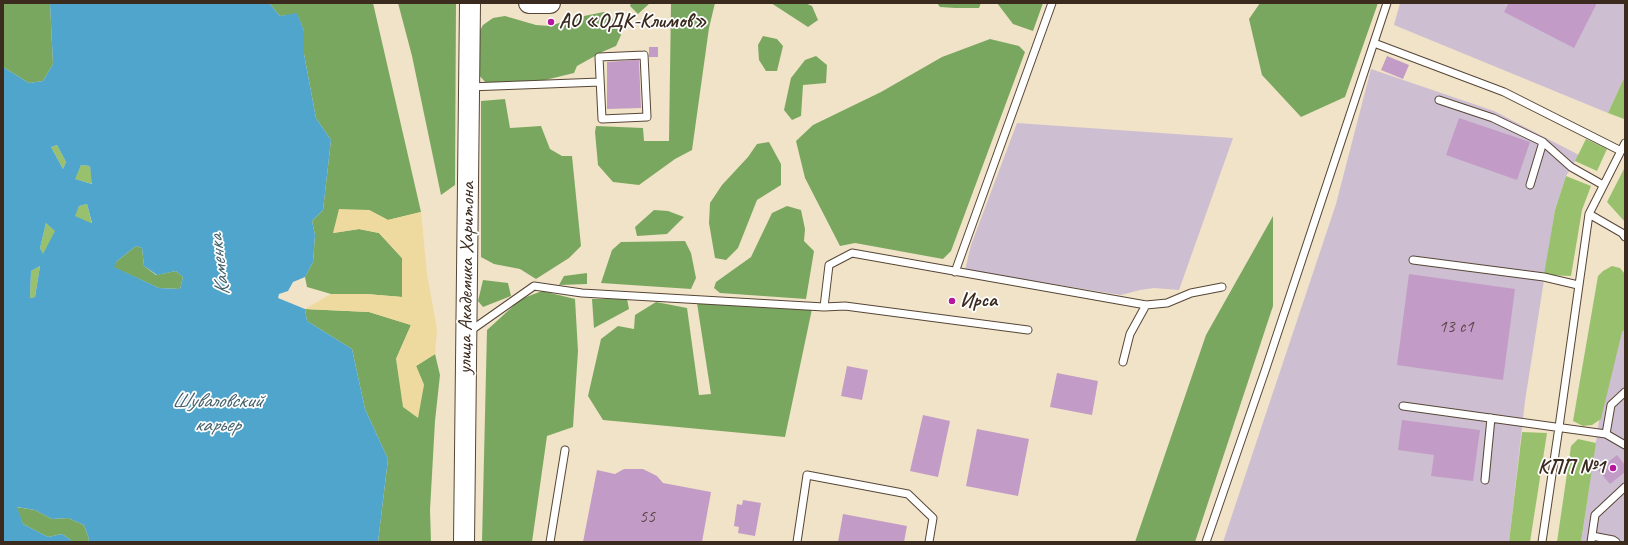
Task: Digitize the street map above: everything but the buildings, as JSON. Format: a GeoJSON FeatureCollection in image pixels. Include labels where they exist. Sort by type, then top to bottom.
{"type":"FeatureCollection","features":[{"type":"Feature","properties":{"kind":"street"},"geometry":{"type":"LineString","coordinates":[[528,3],[550,3]]}},
{"type":"Feature","properties":{"kind":"street","name":"улица Академика Харитона"},"geometry":{"type":"LineString","coordinates":[[464,542],[469,87],[473,7]]}},
{"type":"Feature","properties":{"kind":"lane"},"geometry":{"type":"LineString","coordinates":[[954,272],[1052,3]]}},
{"type":"Feature","properties":{"kind":"lane"},"geometry":{"type":"LineString","coordinates":[[1206,542],[1266,368],[1387,3]]}},
{"type":"Feature","properties":{"kind":"lane"},"geometry":{"type":"LineString","coordinates":[[1374,43],[1504,92],[1621,151]]}},
{"type":"Feature","properties":{"kind":"lane"},"geometry":{"type":"LineString","coordinates":[[644,55],[647,117],[602,119],[600,82],[599,57],[644,55]]}},
{"type":"Feature","properties":{"kind":"lane"},"geometry":{"type":"LineString","coordinates":[[469,87],[600,82]]}},
{"type":"Feature","properties":{"kind":"lane"},"geometry":{"type":"LineString","coordinates":[[1439,100],[1493,118],[1543,142],[1571,167],[1603,185]]}},
{"type":"Feature","properties":{"kind":"lane"},"geometry":{"type":"LineString","coordinates":[[1530,185],[1543,142]]}},
{"type":"Feature","properties":{"kind":"lane"},"geometry":{"type":"LineString","coordinates":[[1542,542],[1589,214],[1625,143]]}},
{"type":"Feature","properties":{"kind":"lane"},"geometry":{"type":"LineString","coordinates":[[1589,214],[1622,233],[1625,237]]}},
{"type":"Feature","properties":{"kind":"lane"},"geometry":{"type":"LineString","coordinates":[[824,307],[830,265],[852,253],[1146,305],[1167,303],[1191,293],[1222,287]]}},
{"type":"Feature","properties":{"kind":"lane"},"geometry":{"type":"LineString","coordinates":[[1413,260],[1544,278],[1578,285]]}},
{"type":"Feature","properties":{"kind":"lane"},"geometry":{"type":"LineString","coordinates":[[466,334],[534,286],[582,293],[824,307],[845,306],[1028,330]]}},
{"type":"Feature","properties":{"kind":"lane"},"geometry":{"type":"LineString","coordinates":[[1123,362],[1130,334],[1146,305]]}},
{"type":"Feature","properties":{"kind":"lane"},"geometry":{"type":"LineString","coordinates":[[1606,434],[1611,405],[1624,395]]}},
{"type":"Feature","properties":{"kind":"lane"},"geometry":{"type":"LineString","coordinates":[[1403,406],[1606,434],[1625,445]]}},
{"type":"Feature","properties":{"kind":"lane"},"geometry":{"type":"LineString","coordinates":[[1485,480],[1490,418]]}},
{"type":"Feature","properties":{"kind":"lane"},"geometry":{"type":"LineString","coordinates":[[550,542],[565,450]]}},
{"type":"Feature","properties":{"kind":"lane"},"geometry":{"type":"LineString","coordinates":[[797,542],[807,475],[908,494],[933,518],[929,542]]}},
{"type":"Feature","properties":{"kind":"lane"},"geometry":{"type":"LineString","coordinates":[[1616,542],[1612,540],[1591,539],[1594,515],[1625,488]]}},
{"type":"Feature","properties":{"kind":"shaded area"},"geometry":{"type":"Polygon","coordinates":[[[1400,3],[1625,3],[1625,76],[1608,113],[1394,25],[1400,3]]]}},
{"type":"Feature","properties":{"kind":"shaded area"},"geometry":{"type":"Polygon","coordinates":[[[1371,69],[1494,111],[1579,155],[1566,176],[1555,210],[1525,401],[1509,542],[1223,542],[1336,204],[1371,69]]]}},
{"type":"Feature","properties":{"kind":"shaded area"},"geometry":{"type":"Polygon","coordinates":[[[1017,123],[1233,138],[1179,290],[1154,288],[1121,295],[965,270],[971,245],[1017,123]]]}},
{"type":"Feature","properties":{"kind":"shaded area"},"geometry":{"type":"Polygon","coordinates":[[[1625,299],[1625,542],[1581,542],[1599,421],[1625,299]]]}},
{"type":"Feature","properties":{"kind":"green space"},"geometry":{"type":"Polygon","coordinates":[[[3,3],[50,3],[53,64],[43,81],[29,83],[3,67],[3,3]]]}},
{"type":"Feature","properties":{"kind":"green space"},"geometry":{"type":"Polygon","coordinates":[[[269,3],[373,3],[421,212],[388,220],[369,210],[333,233],[359,229],[379,233],[402,258],[402,297],[366,294],[331,294],[307,287],[305,277],[313,262],[315,235],[312,221],[323,210],[331,140],[316,118],[304,54],[304,31],[297,14],[280,16],[269,3]]]}},
{"type":"Feature","properties":{"kind":"green space"},"geometry":{"type":"Polygon","coordinates":[[[398,3],[456,3],[455,185],[441,195],[412,56],[398,3]]]}},
{"type":"Feature","properties":{"kind":"green space"},"geometry":{"type":"Polygon","coordinates":[[[631,3],[650,3],[638,14],[630,6],[631,3]]]}},
{"type":"Feature","properties":{"kind":"green space"},"geometry":{"type":"Polygon","coordinates":[[[671,3],[715,3],[709,28],[692,150],[675,159],[639,185],[613,182],[598,165],[595,132],[596,126],[643,128],[644,141],[669,141],[671,3]]]}},
{"type":"Feature","properties":{"kind":"green space"},"geometry":{"type":"Polygon","coordinates":[[[771,3],[805,3],[812,6],[818,20],[808,27],[771,3]]]}},
{"type":"Feature","properties":{"kind":"green space"},"geometry":{"type":"Polygon","coordinates":[[[937,3],[981,3],[979,8],[955,8],[940,7],[937,3]]]}},
{"type":"Feature","properties":{"kind":"green space"},"geometry":{"type":"Polygon","coordinates":[[[997,3],[1043,3],[1033,31],[1013,24],[997,3]]]}},
{"type":"Feature","properties":{"kind":"green space"},"geometry":{"type":"Polygon","coordinates":[[[1260,3],[1378,3],[1345,97],[1301,117],[1262,75],[1249,19],[1260,3]]]}},
{"type":"Feature","properties":{"kind":"green space"},"geometry":{"type":"Polygon","coordinates":[[[604,12],[613,19],[621,35],[616,46],[577,66],[574,73],[537,82],[486,83],[478,74],[478,34],[483,25],[493,18],[505,16],[536,25],[550,26],[574,18],[604,12]]]}},
{"type":"Feature","properties":{"kind":"green space"},"geometry":{"type":"Polygon","coordinates":[[[763,36],[777,39],[783,46],[777,71],[766,71],[759,60],[758,45],[763,36]]]}},
{"type":"Feature","properties":{"kind":"green space"},"geometry":{"type":"Polygon","coordinates":[[[990,39],[1019,46],[1025,52],[951,251],[943,259],[855,243],[840,246],[805,178],[796,141],[813,125],[881,92],[942,57],[990,39]]]}},
{"type":"Feature","properties":{"kind":"green space"},"geometry":{"type":"Polygon","coordinates":[[[816,56],[827,65],[826,83],[803,85],[801,116],[792,120],[784,110],[791,78],[805,60],[816,56]]]}},
{"type":"Feature","properties":{"kind":"green space"},"geometry":{"type":"Polygon","coordinates":[[[1625,76],[1625,116],[1624,119],[1608,113],[1625,76]]]}},
{"type":"Feature","properties":{"kind":"green space"},"geometry":{"type":"Polygon","coordinates":[[[505,99],[510,128],[541,126],[550,149],[562,156],[572,156],[581,246],[569,258],[536,279],[520,269],[494,264],[481,257],[481,101],[505,99]]]}},
{"type":"Feature","properties":{"kind":"green space"},"geometry":{"type":"Polygon","coordinates":[[[1586,139],[1607,149],[1597,171],[1575,161],[1586,139]]]}},
{"type":"Feature","properties":{"kind":"green space"},"geometry":{"type":"Polygon","coordinates":[[[769,142],[781,164],[781,185],[757,200],[738,248],[726,260],[715,258],[709,223],[710,203],[722,185],[748,157],[757,144],[769,142]]]}},
{"type":"Feature","properties":{"kind":"green space"},"geometry":{"type":"Polygon","coordinates":[[[57,145],[66,162],[63,169],[51,147],[57,145]]]}},
{"type":"Feature","properties":{"kind":"green space"},"geometry":{"type":"Polygon","coordinates":[[[81,165],[90,166],[93,184],[74,179],[81,165]]]}},
{"type":"Feature","properties":{"kind":"green space"},"geometry":{"type":"Polygon","coordinates":[[[1625,167],[1625,222],[1607,202],[1625,167]]]}},
{"type":"Feature","properties":{"kind":"green space"},"geometry":{"type":"Polygon","coordinates":[[[1566,176],[1591,186],[1582,210],[1571,276],[1544,275],[1555,210],[1566,176]]]}},
{"type":"Feature","properties":{"kind":"green space"},"geometry":{"type":"Polygon","coordinates":[[[87,204],[92,224],[74,216],[79,206],[87,204]]]}},
{"type":"Feature","properties":{"kind":"green space"},"geometry":{"type":"Polygon","coordinates":[[[787,206],[801,210],[805,229],[804,241],[814,251],[806,299],[720,293],[714,288],[716,282],[751,257],[772,213],[787,206]]]}},
{"type":"Feature","properties":{"kind":"green space"},"geometry":{"type":"Polygon","coordinates":[[[654,210],[668,211],[684,217],[667,234],[637,236],[635,227],[654,210]]]}},
{"type":"Feature","properties":{"kind":"green space"},"geometry":{"type":"Polygon","coordinates":[[[1273,216],[1273,306],[1195,542],[1135,542],[1206,335],[1273,216]]]}},
{"type":"Feature","properties":{"kind":"green space"},"geometry":{"type":"Polygon","coordinates":[[[46,223],[56,231],[43,255],[40,248],[46,223]]]}},
{"type":"Feature","properties":{"kind":"green space"},"geometry":{"type":"Polygon","coordinates":[[[685,241],[691,253],[696,278],[691,289],[601,283],[612,250],[621,242],[685,241]]]}},
{"type":"Feature","properties":{"kind":"green space"},"geometry":{"type":"Polygon","coordinates":[[[136,246],[142,248],[144,266],[156,275],[176,271],[183,277],[180,289],[159,288],[113,267],[117,261],[136,246]]]}},
{"type":"Feature","properties":{"kind":"green space"},"geometry":{"type":"Polygon","coordinates":[[[40,266],[35,297],[30,298],[31,271],[40,266]]]}},
{"type":"Feature","properties":{"kind":"green space"},"geometry":{"type":"Polygon","coordinates":[[[1612,266],[1620,268],[1625,274],[1625,329],[1622,332],[1601,419],[1592,425],[1583,426],[1573,421],[1598,276],[1612,266]]]}},
{"type":"Feature","properties":{"kind":"green space"},"geometry":{"type":"Polygon","coordinates":[[[587,273],[587,284],[559,285],[564,276],[587,273]]]}},
{"type":"Feature","properties":{"kind":"green space"},"geometry":{"type":"Polygon","coordinates":[[[483,280],[508,283],[511,296],[483,307],[478,301],[483,280]]]}},
{"type":"Feature","properties":{"kind":"green space"},"geometry":{"type":"Polygon","coordinates":[[[542,291],[575,299],[578,351],[573,427],[547,436],[532,542],[482,542],[487,330],[521,299],[542,291]]]}},
{"type":"Feature","properties":{"kind":"green space"},"geometry":{"type":"Polygon","coordinates":[[[592,299],[627,299],[629,309],[594,328],[592,299]]]}},
{"type":"Feature","properties":{"kind":"green space"},"geometry":{"type":"Polygon","coordinates":[[[656,302],[687,308],[699,395],[711,394],[697,303],[812,309],[785,437],[603,420],[588,396],[601,339],[618,326],[634,329],[635,315],[656,302]]]}},
{"type":"Feature","properties":{"kind":"green space"},"geometry":{"type":"Polygon","coordinates":[[[305,309],[369,312],[411,325],[396,359],[424,385],[416,366],[435,354],[440,375],[435,421],[430,510],[431,542],[378,542],[388,459],[365,409],[352,349],[307,321],[305,309]]]}},
{"type":"Feature","properties":{"kind":"green space"},"geometry":{"type":"Polygon","coordinates":[[[1522,432],[1547,433],[1530,542],[1509,542],[1522,432]]]}},
{"type":"Feature","properties":{"kind":"green space"},"geometry":{"type":"Polygon","coordinates":[[[1578,439],[1596,443],[1581,542],[1557,542],[1571,446],[1578,439]]]}},
{"type":"Feature","properties":{"kind":"green space"},"geometry":{"type":"Polygon","coordinates":[[[16,507],[35,510],[52,519],[68,518],[84,525],[89,539],[88,542],[71,542],[71,540],[62,534],[48,537],[23,524],[16,507]]]}},
{"type":"Feature","properties":{"kind":"sand"},"geometry":{"type":"Polygon","coordinates":[[[339,209],[369,210],[388,220],[421,212],[427,274],[437,329],[435,354],[416,366],[424,385],[418,418],[403,407],[396,359],[411,325],[369,312],[305,309],[331,294],[366,294],[402,297],[402,258],[379,233],[359,229],[333,233],[339,209]]]}},
{"type":"Feature","properties":{"kind":"water","name":"Шуваловский карьер"},"geometry":{"type":"Polygon","coordinates":[[[50,3],[269,3],[280,16],[297,13],[304,31],[304,54],[316,118],[331,140],[323,210],[312,221],[315,235],[313,262],[305,277],[293,282],[288,291],[279,294],[278,298],[305,309],[307,321],[352,349],[365,409],[388,459],[378,542],[88,542],[89,539],[84,525],[68,518],[52,519],[35,510],[17,507],[23,524],[48,537],[62,534],[71,540],[71,542],[3,542],[3,67],[29,83],[43,81],[53,64],[50,3]],[[57,145],[51,147],[63,169],[66,162],[57,145]],[[81,165],[75,179],[92,184],[90,166],[81,165]],[[87,204],[79,206],[75,216],[92,223],[87,204]],[[46,223],[40,248],[43,254],[55,231],[46,223]],[[136,246],[117,261],[114,267],[159,288],[180,289],[183,277],[176,271],[157,275],[144,266],[142,248],[136,246]],[[40,266],[31,271],[30,298],[35,297],[40,266]]]}},
{"type":"Feature","properties":{"kind":"place","name":"АО «ОДК-Климов»"},"geometry":{"type":"Point","coordinates":[551,22]}},
{"type":"Feature","properties":{"kind":"place","name":"Ирса"},"geometry":{"type":"Point","coordinates":[952,301]}},
{"type":"Feature","properties":{"kind":"place","name":"КПП №1"},"geometry":{"type":"Point","coordinates":[1613,468]}},
{"type":"Feature","properties":{"kind":"water label","name":"Каменка"},"geometry":{"type":"Point","coordinates":[220,265]}}]}
